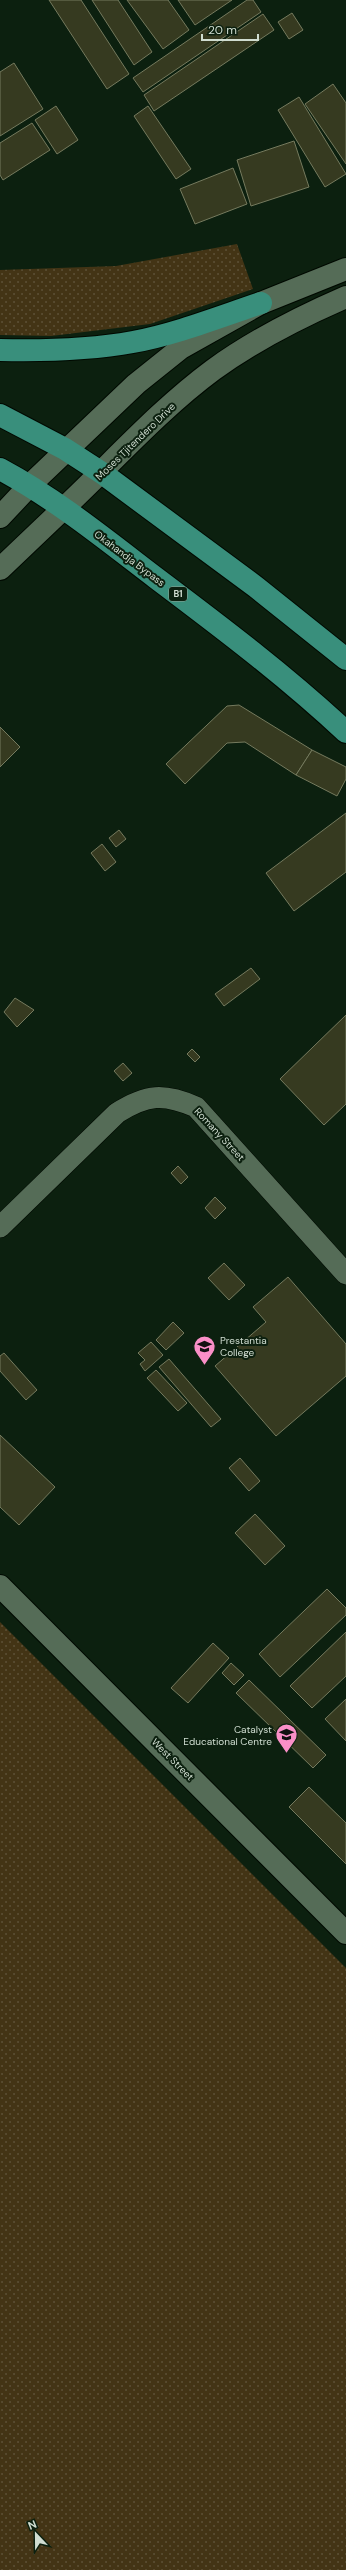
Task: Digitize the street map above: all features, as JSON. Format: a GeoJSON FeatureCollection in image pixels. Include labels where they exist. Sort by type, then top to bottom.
{"type":"FeatureCollection","features":[{"type":"Feature","properties":{"kind":"highway"},"geometry":{"type":"LineString","coordinates":[[0,350],[82,349],[133,342],[167,334],[261,303]]}},
{"type":"Feature","properties":{"kind":"highway"},"geometry":{"type":"LineString","coordinates":[[0,415],[65,449],[102,473],[256,587],[346,659]]}},
{"type":"Feature","properties":{"kind":"highway","name":"Okahandja Bypass"},"geometry":{"type":"LineString","coordinates":[[0,469],[30,485],[64,508],[230,634],[317,705],[346,732]]}},
{"type":"Feature","properties":{"kind":"main road"},"geometry":{"type":"LineString","coordinates":[[0,518],[65,449],[136,384],[181,348],[261,303],[346,269]]}},
{"type":"Feature","properties":{"kind":"main road","name":"Moses Tjitendero Drive"},"geometry":{"type":"LineString","coordinates":[[0,569],[102,473],[156,418],[213,370],[267,336],[315,310],[346,297]]}},
{"type":"Feature","properties":{"kind":"main road","name":"West Street"},"geometry":{"type":"LineString","coordinates":[[0,1586],[346,1933]]}},
{"type":"Feature","properties":{"kind":"street","name":"Romany Street"},"geometry":{"type":"LineString","coordinates":[[0,1227],[117,1113],[132,1104],[148,1098],[165,1096],[196,1107],[346,1274]]}},
{"type":"Feature","properties":{"kind":"shaded area"},"geometry":{"type":"Polygon","coordinates":[[[237,244],[253,289],[150,324],[51,336],[0,335],[0,270],[116,266],[237,244]]]}},
{"type":"Feature","properties":{"kind":"shaded area"},"geometry":{"type":"Polygon","coordinates":[[[0,1622],[346,1968],[346,2570],[0,2570],[0,1622]]]}},
{"type":"Feature","properties":{"kind":"building"},"geometry":{"type":"Polygon","coordinates":[[[49,0],[81,0],[129,74],[107,89],[49,0]]]}},
{"type":"Feature","properties":{"kind":"building"},"geometry":{"type":"Polygon","coordinates":[[[92,0],[118,0],[152,52],[134,65],[92,0]]]}},
{"type":"Feature","properties":{"kind":"building"},"geometry":{"type":"Polygon","coordinates":[[[127,0],[168,0],[189,30],[163,49],[127,0]]]}},
{"type":"Feature","properties":{"kind":"building"},"geometry":{"type":"Polygon","coordinates":[[[178,0],[232,0],[195,25],[178,0]]]}},
{"type":"Feature","properties":{"kind":"building"},"geometry":{"type":"Polygon","coordinates":[[[247,0],[253,0],[261,12],[143,92],[133,78],[247,0]]]}},
{"type":"Feature","properties":{"kind":"building"},"geometry":{"type":"Polygon","coordinates":[[[292,13],[303,30],[289,39],[278,22],[292,13]]]}},
{"type":"Feature","properties":{"kind":"building"},"geometry":{"type":"Polygon","coordinates":[[[263,14],[274,30],[154,111],[144,95],[263,14]]]}},
{"type":"Feature","properties":{"kind":"building"},"geometry":{"type":"Polygon","coordinates":[[[14,63],[43,109],[0,136],[0,72],[14,63]]]}},
{"type":"Feature","properties":{"kind":"building"},"geometry":{"type":"Polygon","coordinates":[[[333,84],[346,103],[346,164],[305,104],[333,84]]]}},
{"type":"Feature","properties":{"kind":"building"},"geometry":{"type":"Polygon","coordinates":[[[299,97],[346,174],[325,187],[278,110],[299,97]]]}},
{"type":"Feature","properties":{"kind":"building"},"geometry":{"type":"Polygon","coordinates":[[[56,106],[78,140],[57,154],[35,120],[56,106]]]}},
{"type":"Feature","properties":{"kind":"building"},"geometry":{"type":"Polygon","coordinates":[[[148,106],[191,169],[176,179],[134,116],[148,106]]]}},
{"type":"Feature","properties":{"kind":"building"},"geometry":{"type":"Polygon","coordinates":[[[32,123],[50,150],[3,180],[0,175],[0,143],[32,123]]]}},
{"type":"Feature","properties":{"kind":"building"},"geometry":{"type":"Polygon","coordinates":[[[294,141],[309,187],[251,206],[237,160],[294,141]]]}},
{"type":"Feature","properties":{"kind":"building"},"geometry":{"type":"Polygon","coordinates":[[[233,168],[247,204],[195,224],[180,189],[233,168]]]}},
{"type":"Feature","properties":{"kind":"building"},"geometry":{"type":"Polygon","coordinates":[[[239,705],[312,750],[296,775],[245,742],[227,743],[185,784],[166,764],[227,706],[239,705]]]}},
{"type":"Feature","properties":{"kind":"building"},"geometry":{"type":"Polygon","coordinates":[[[0,727],[20,747],[0,767],[0,727]]]}},
{"type":"Feature","properties":{"kind":"building"},"geometry":{"type":"Polygon","coordinates":[[[312,750],[346,767],[346,779],[337,796],[296,775],[312,750]]]}},
{"type":"Feature","properties":{"kind":"building"},"geometry":{"type":"Polygon","coordinates":[[[346,813],[346,872],[294,911],[266,873],[346,813]]]}},
{"type":"Feature","properties":{"kind":"building"},"geometry":{"type":"Polygon","coordinates":[[[119,830],[126,839],[116,847],[109,838],[119,830]]]}},
{"type":"Feature","properties":{"kind":"building"},"geometry":{"type":"Polygon","coordinates":[[[102,844],[116,862],[105,871],[91,853],[102,844]]]}},
{"type":"Feature","properties":{"kind":"building"},"geometry":{"type":"Polygon","coordinates":[[[251,968],[260,979],[224,1006],[215,994],[251,968]]]}},
{"type":"Feature","properties":{"kind":"building"},"geometry":{"type":"Polygon","coordinates":[[[15,998],[34,1010],[17,1027],[4,1012],[15,998]]]}},
{"type":"Feature","properties":{"kind":"building"},"geometry":{"type":"Polygon","coordinates":[[[346,1015],[346,1104],[324,1125],[280,1079],[346,1015]]]}},
{"type":"Feature","properties":{"kind":"building"},"geometry":{"type":"Polygon","coordinates":[[[192,1049],[200,1057],[195,1062],[187,1054],[192,1049]]]}},
{"type":"Feature","properties":{"kind":"building"},"geometry":{"type":"Polygon","coordinates":[[[123,1063],[132,1073],[123,1081],[114,1071],[123,1063]]]}},
{"type":"Feature","properties":{"kind":"building"},"geometry":{"type":"Polygon","coordinates":[[[178,1166],[188,1177],[181,1184],[171,1173],[178,1166]]]}},
{"type":"Feature","properties":{"kind":"building"},"geometry":{"type":"Polygon","coordinates":[[[215,1197],[226,1208],[215,1219],[205,1208],[215,1197]]]}},
{"type":"Feature","properties":{"kind":"building"},"geometry":{"type":"Polygon","coordinates":[[[224,1263],[245,1285],[229,1300],[208,1278],[224,1263]]]}},
{"type":"Feature","properties":{"kind":"building"},"geometry":{"type":"Polygon","coordinates":[[[288,1277],[346,1344],[346,1376],[276,1436],[215,1366],[266,1322],[253,1307],[288,1277]]]}},
{"type":"Feature","properties":{"kind":"building"},"geometry":{"type":"Polygon","coordinates":[[[173,1322],[184,1333],[166,1350],[156,1340],[173,1322]]]}},
{"type":"Feature","properties":{"kind":"building"},"geometry":{"type":"Polygon","coordinates":[[[151,1342],[163,1355],[145,1371],[140,1364],[145,1360],[138,1353],[151,1342]]]}},
{"type":"Feature","properties":{"kind":"building"},"geometry":{"type":"Polygon","coordinates":[[[4,1353],[37,1390],[26,1400],[0,1371],[0,1356],[4,1353]]]}},
{"type":"Feature","properties":{"kind":"building"},"geometry":{"type":"Polygon","coordinates":[[[169,1359],[221,1419],[211,1427],[159,1367],[169,1359]]]}},
{"type":"Feature","properties":{"kind":"building"},"geometry":{"type":"Polygon","coordinates":[[[156,1370],[187,1403],[178,1411],[147,1378],[156,1370]]]}},
{"type":"Feature","properties":{"kind":"building"},"geometry":{"type":"Polygon","coordinates":[[[0,1435],[55,1487],[19,1525],[0,1507],[0,1435]]]}},
{"type":"Feature","properties":{"kind":"building"},"geometry":{"type":"Polygon","coordinates":[[[240,1458],[260,1481],[249,1491],[229,1468],[240,1458]]]}},
{"type":"Feature","properties":{"kind":"building"},"geometry":{"type":"Polygon","coordinates":[[[255,1514],[285,1546],[265,1565],[235,1533],[255,1514]]]}},
{"type":"Feature","properties":{"kind":"building"},"geometry":{"type":"Polygon","coordinates":[[[327,1589],[346,1608],[346,1615],[280,1677],[259,1654],[327,1589]]]}},
{"type":"Feature","properties":{"kind":"building"},"geometry":{"type":"Polygon","coordinates":[[[346,1632],[346,1676],[312,1708],[290,1686],[346,1632]]]}},
{"type":"Feature","properties":{"kind":"building"},"geometry":{"type":"Polygon","coordinates":[[[213,1643],[229,1658],[188,1703],[171,1688],[213,1643]]]}},
{"type":"Feature","properties":{"kind":"building"},"geometry":{"type":"Polygon","coordinates":[[[231,1663],[244,1675],[234,1685],[222,1673],[231,1663]]]}},
{"type":"Feature","properties":{"kind":"building"},"geometry":{"type":"Polygon","coordinates":[[[249,1680],[326,1755],[313,1768],[236,1693],[249,1680]]]}},
{"type":"Feature","properties":{"kind":"building"},"geometry":{"type":"Polygon","coordinates":[[[346,1699],[346,1741],[325,1719],[346,1699]]]}},
{"type":"Feature","properties":{"kind":"building"},"geometry":{"type":"Polygon","coordinates":[[[309,1787],[346,1823],[346,1864],[289,1807],[309,1787]]]}},
{"type":"Feature","properties":{"kind":"place","name":"Prestantia College"},"geometry":{"type":"Point","coordinates":[204,1366]}},
{"type":"Feature","properties":{"kind":"place","name":"Catalyst Educational Centre"},"geometry":{"type":"Point","coordinates":[287,1754]}}]}
